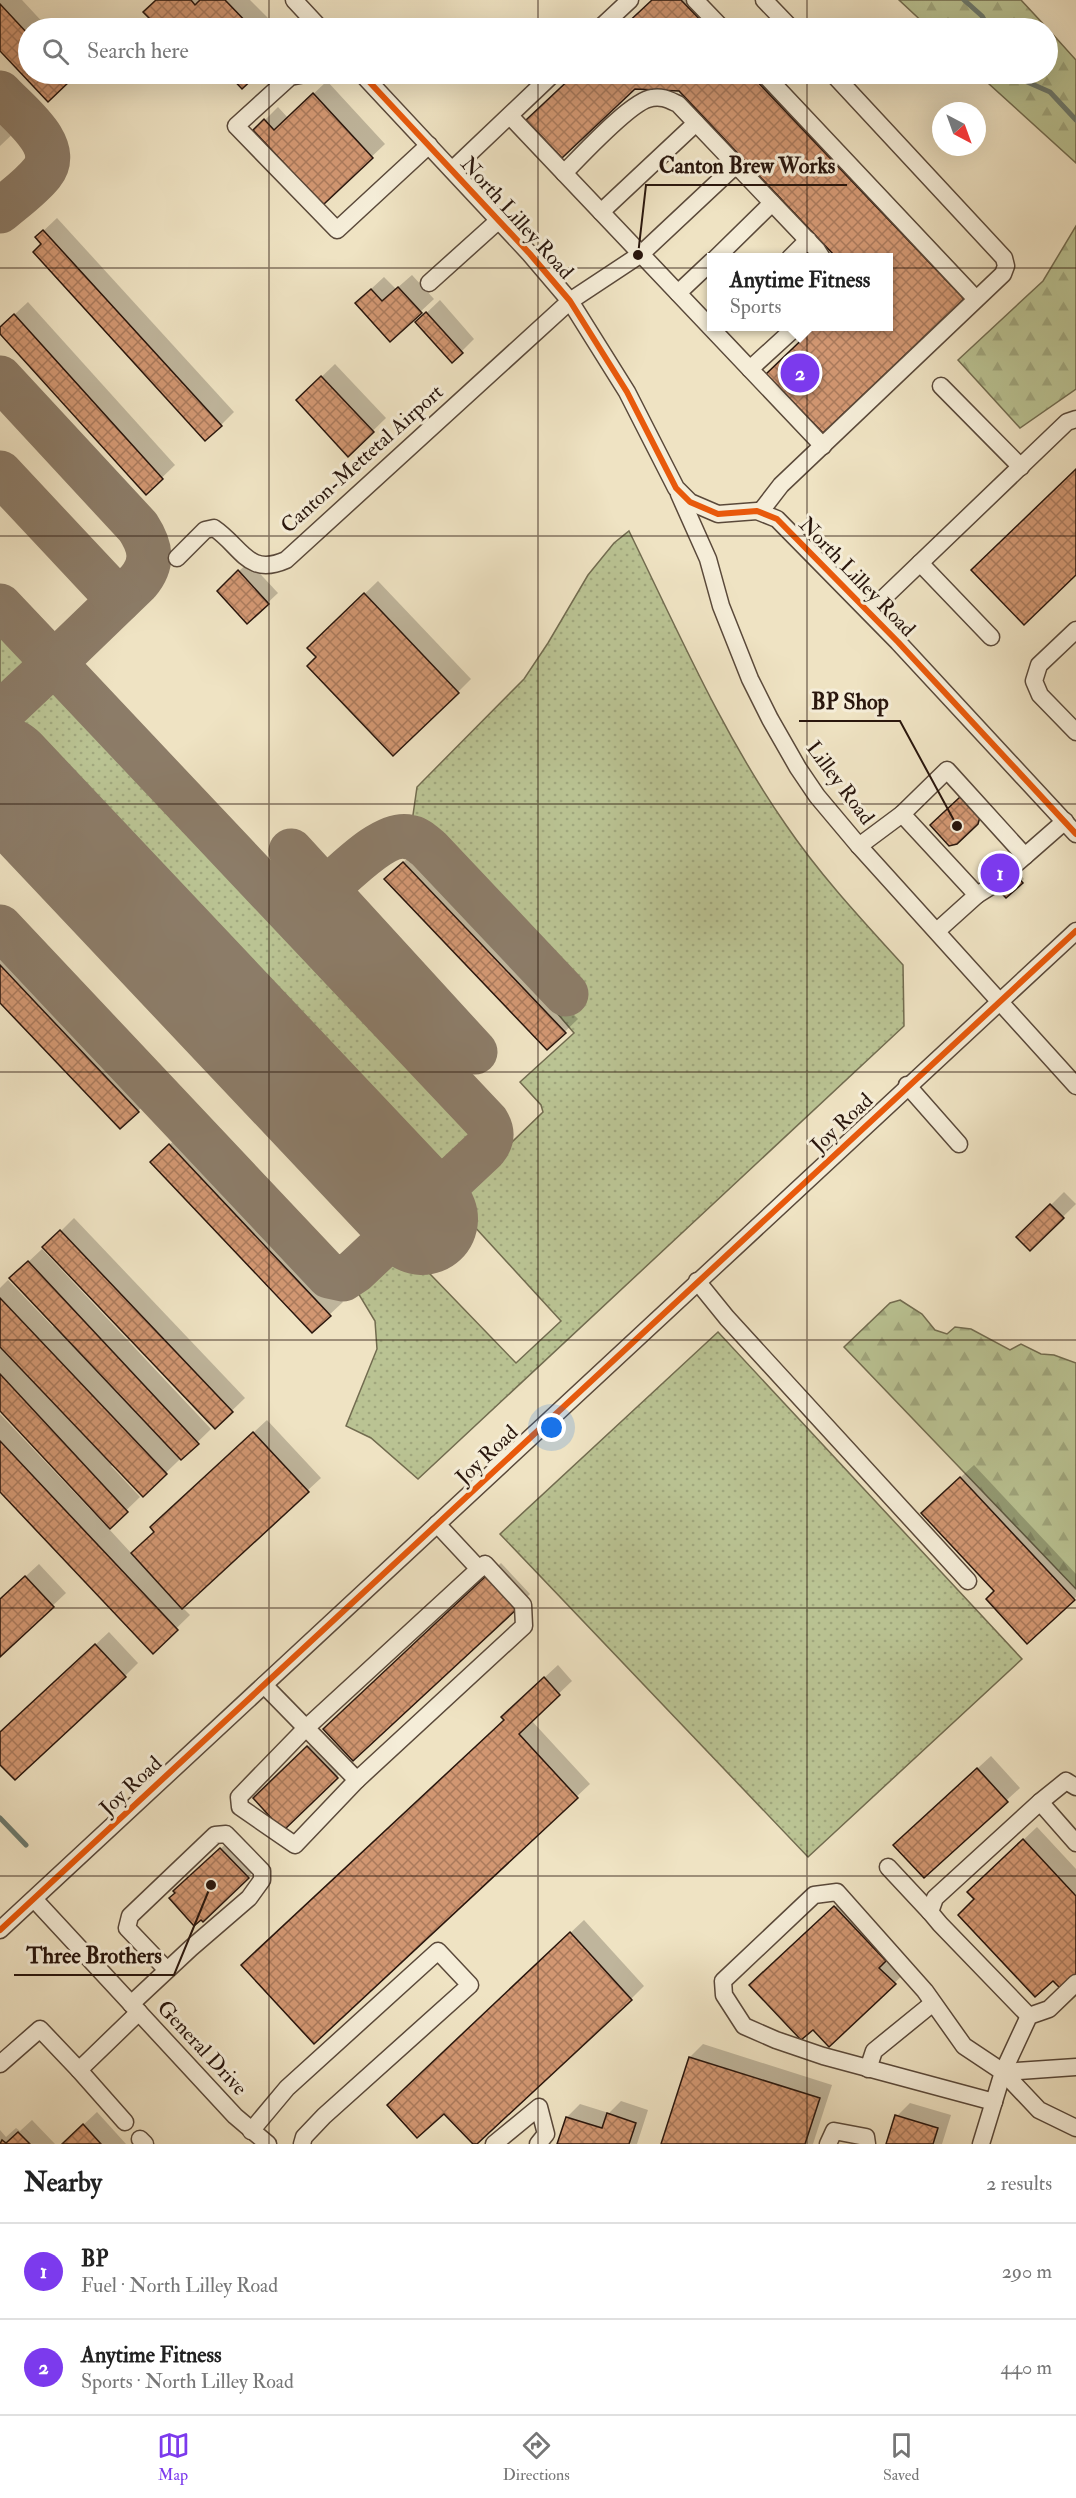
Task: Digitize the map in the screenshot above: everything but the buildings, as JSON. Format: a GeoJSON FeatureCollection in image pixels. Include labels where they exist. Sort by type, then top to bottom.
{"type":"FeatureCollection","features":[{"type":"Feature","properties":{"kind":"street"},"geometry":{"type":"LineString","coordinates":[[294,0],[311,18]]}},
{"type":"Feature","properties":{"kind":"street"},"geometry":{"type":"LineString","coordinates":[[611,18],[630,0]]}},
{"type":"Feature","properties":{"kind":"street"},"geometry":{"type":"LineString","coordinates":[[695,0],[712,18]]}},
{"type":"Feature","properties":{"kind":"street"},"geometry":{"type":"LineString","coordinates":[[764,0],[781,18]]}},
{"type":"Feature","properties":{"kind":"street"},"geometry":{"type":"LineString","coordinates":[[282,84],[236,126],[337,230],[429,145]]}},
{"type":"Feature","properties":{"kind":"street","name":"North Lilley Road"},"geometry":{"type":"LineString","coordinates":[[371,84],[570,301],[627,392],[676,488],[690,502],[708,512],[728,514],[744,510],[761,511],[777,519],[869,612],[1072,826]]}},
{"type":"Feature","properties":{"kind":"street"},"geometry":{"type":"LineString","coordinates":[[452,170],[543,84]]}},
{"type":"Feature","properties":{"kind":"street"},"geometry":{"type":"LineString","coordinates":[[773,84],[976,299]]}},
{"type":"Feature","properties":{"kind":"street"},"geometry":{"type":"LineString","coordinates":[[761,511],[781,485],[1003,274],[1006,266],[1004,258],[842,84]]}},
{"type":"Feature","properties":{"kind":"street"},"geometry":{"type":"LineString","coordinates":[[564,173],[632,107],[649,98],[663,98],[678,104],[818,253]]}},
{"type":"Feature","properties":{"kind":"street"},"geometry":{"type":"LineString","coordinates":[[510,116],[678,293],[707,320]]}},
{"type":"Feature","properties":{"kind":"street"},"geometry":{"type":"LineString","coordinates":[[601,212],[696,123]]}},
{"type":"Feature","properties":{"kind":"street"},"geometry":{"type":"LineString","coordinates":[[570,301],[641,254],[736,165]]}},
{"type":"Feature","properties":{"kind":"street"},"geometry":{"type":"LineString","coordinates":[[721,253],[772,203]]}},
{"type":"Feature","properties":{"kind":"street"},"geometry":{"type":"LineString","coordinates":[[429,282],[498,220]]}},
{"type":"Feature","properties":{"kind":"street"},"geometry":{"type":"LineString","coordinates":[[795,253],[808,240]]}},
{"type":"Feature","properties":{"kind":"street"},"geometry":{"type":"LineString","coordinates":[[678,293],[707,265]]}},
{"type":"Feature","properties":{"kind":"street","name":"Canton-Mettetal Airport"},"geometry":{"type":"LineString","coordinates":[[177,558],[205,530],[214,528],[226,536],[243,555],[259,566],[272,566],[286,560],[570,301]]}},
{"type":"Feature","properties":{"kind":"street"},"geometry":{"type":"LineString","coordinates":[[718,331],[750,369],[823,446]]}},
{"type":"Feature","properties":{"kind":"street"},"geometry":{"type":"LineString","coordinates":[[750,369],[793,331]]}},
{"type":"Feature","properties":{"kind":"street"},"geometry":{"type":"LineString","coordinates":[[941,386],[1020,466]]}},
{"type":"Feature","properties":{"kind":"street"},"geometry":{"type":"LineString","coordinates":[[869,612],[1067,422],[1076,419]]}},
{"type":"Feature","properties":{"kind":"street","name":"Lilley Road"},"geometry":{"type":"LineString","coordinates":[[676,488],[708,559],[721,606],[746,668],[770,719],[817,796],[998,1002]]}},
{"type":"Feature","properties":{"kind":"street"},"geometry":{"type":"LineString","coordinates":[[920,563],[991,637]]}},
{"type":"Feature","properties":{"kind":"street"},"geometry":{"type":"LineString","coordinates":[[1076,630],[1038,665],[1034,681],[1040,695],[1076,732]]}},
{"type":"Feature","properties":{"kind":"street"},"geometry":{"type":"LineString","coordinates":[[859,846],[902,814],[947,770],[1025,856]]}},
{"type":"Feature","properties":{"kind":"street"},"geometry":{"type":"LineString","coordinates":[[902,814],[976,895]]}},
{"type":"Feature","properties":{"kind":"street"},"geometry":{"type":"LineString","coordinates":[[1010,869],[1025,856],[1072,826]]}},
{"type":"Feature","properties":{"kind":"street"},"geometry":{"type":"LineString","coordinates":[[937,931],[976,895],[993,885]]}},
{"type":"Feature","properties":{"kind":"street","name":"Joy Road"},"geometry":{"type":"LineString","coordinates":[[0,1930],[1076,931]]}},
{"type":"Feature","properties":{"kind":"street"},"geometry":{"type":"LineString","coordinates":[[998,1002],[1076,1086]]}},
{"type":"Feature","properties":{"kind":"street"},"geometry":{"type":"LineString","coordinates":[[908,1085],[959,1144]]}},
{"type":"Feature","properties":{"kind":"street"},"geometry":{"type":"LineString","coordinates":[[697,1281],[727,1318],[968,1581]]}},
{"type":"Feature","properties":{"kind":"street"},"geometry":{"type":"LineString","coordinates":[[436,1524],[479,1569]]}},
{"type":"Feature","properties":{"kind":"street"},"geometry":{"type":"LineString","coordinates":[[485,1564],[523,1605],[524,1626],[357,1780],[295,1845],[240,1807],[238,1797],[306,1728],[479,1569],[485,1564]]}},
{"type":"Feature","properties":{"kind":"street"},"geometry":{"type":"LineString","coordinates":[[264,1685],[357,1780]]}},
{"type":"Feature","properties":{"kind":"street"},"geometry":{"type":"LineString","coordinates":[[930,1912],[935,1898],[1040,1802],[1066,1782],[1076,1787]]}},
{"type":"Feature","properties":{"kind":"street"},"geometry":{"type":"LineString","coordinates":[[1040,1802],[1076,1843]]}},
{"type":"Feature","properties":{"kind":"street"},"geometry":{"type":"LineString","coordinates":[[79,2070],[167,1970],[249,1898],[262,1880],[262,1870],[226,1834],[215,1834],[130,1916],[127,1928],[167,1970]]}},
{"type":"Feature","properties":{"kind":"street"},"geometry":{"type":"LineString","coordinates":[[888,1867],[1029,2016]]}},
{"type":"Feature","properties":{"kind":"street"},"geometry":{"type":"LineString","coordinates":[[994,2102],[867,2069],[776,2040],[744,2026],[724,1995],[723,1981],[814,1895],[837,1892],[933,2003],[964,2046],[1002,2072],[1039,2110],[1076,2128]]}},
{"type":"Feature","properties":{"kind":"street","name":"General Drive"},"geometry":{"type":"LineString","coordinates":[[34,1899],[251,2131],[268,2144]]}},
{"type":"Feature","properties":{"kind":"street"},"geometry":{"type":"LineString","coordinates":[[251,2131],[287,2088],[438,1951],[470,1985],[324,2116],[304,2137],[302,2144]]}},
{"type":"Feature","properties":{"kind":"street"},"geometry":{"type":"LineString","coordinates":[[981,2144],[1002,2072],[1029,2016],[1049,2009],[1076,1983]]}},
{"type":"Feature","properties":{"kind":"street"},"geometry":{"type":"LineString","coordinates":[[867,2069],[874,2051],[933,2003]]}},
{"type":"Feature","properties":{"kind":"street"},"geometry":{"type":"LineString","coordinates":[[0,2064],[40,2029],[125,2122]]}},
{"type":"Feature","properties":{"kind":"street"},"geometry":{"type":"LineString","coordinates":[[1002,2072],[1076,2067]]}},
{"type":"Feature","properties":{"kind":"street"},"geometry":{"type":"LineString","coordinates":[[494,2144],[539,2107],[546,2134],[538,2144]]}},
{"type":"Feature","properties":{"kind":"street"},"geometry":{"type":"LineString","coordinates":[[828,2144],[834,2131],[866,2137],[867,2144]]}},
{"type":"Feature","properties":{"kind":"green space"},"geometry":{"type":"Polygon","coordinates":[[[899,0],[1021,0],[1038,18],[918,18],[899,0]]]}},
{"type":"Feature","properties":{"kind":"green space"},"geometry":{"type":"Polygon","coordinates":[[[1058,40],[1076,60],[1076,163],[989,84],[1058,84],[1058,40]]]}},
{"type":"Feature","properties":{"kind":"green space"},"geometry":{"type":"Polygon","coordinates":[[[1076,226],[1076,389],[1020,428],[958,360],[1043,281],[1076,226]]]}},
{"type":"Feature","properties":{"kind":"green space"},"geometry":{"type":"Polygon","coordinates":[[[629,531],[721,718],[763,790],[813,862],[903,965],[904,1026],[418,1479],[371,1438],[346,1426],[377,1349],[375,1321],[355,1288],[402,1245],[516,1363],[561,1321],[451,1201],[543,1112],[541,1105],[520,1082],[574,1033],[557,1013],[579,992],[426,829],[416,825],[413,815],[417,787],[524,679],[588,575],[614,543],[629,531]]]}},
{"type":"Feature","properties":{"kind":"green space"},"geometry":{"type":"Polygon","coordinates":[[[0,620],[28,663],[0,696],[0,620]]]}},
{"type":"Feature","properties":{"kind":"green space"},"geometry":{"type":"Polygon","coordinates":[[[54,690],[91,718],[459,1111],[471,1135],[455,1159],[436,1172],[418,1167],[21,745],[12,731],[31,708],[54,690]]]}},
{"type":"Feature","properties":{"kind":"green space"},"geometry":{"type":"Polygon","coordinates":[[[900,1300],[922,1314],[935,1330],[947,1334],[955,1327],[971,1329],[1010,1350],[1021,1344],[1041,1354],[1054,1355],[1076,1363],[1076,1589],[844,1347],[890,1303],[900,1300]]]}},
{"type":"Feature","properties":{"kind":"green space"},"geometry":{"type":"Polygon","coordinates":[[[718,1332],[1022,1659],[808,1857],[500,1534],[718,1332]]]}},
{"type":"Feature","properties":{"kind":"waterway"},"geometry":{"type":"LineString","coordinates":[[964,0],[983,18]]}},
{"type":"Feature","properties":{"kind":"waterway"},"geometry":{"type":"LineString","coordinates":[[1032,84],[1050,92],[1076,120]]}},
{"type":"Feature","properties":{"kind":"waterway"},"geometry":{"type":"LineString","coordinates":[[0,1818],[26,1845]]}},
{"type":"Feature","properties":{"kind":"taxiway"},"geometry":{"type":"LineString","coordinates":[[0,93],[36,130],[47,152],[47,163],[42,173],[0,211]]}},
{"type":"Feature","properties":{"kind":"taxiway"},"geometry":{"type":"LineString","coordinates":[[0,378],[138,527],[146,541],[149,555],[147,568],[138,582],[54,663],[0,606]]}},
{"type":"Feature","properties":{"kind":"taxiway"},"geometry":{"type":"LineString","coordinates":[[0,473],[119,600]]}},
{"type":"Feature","properties":{"kind":"taxiway"},"geometry":{"type":"LineString","coordinates":[[0,714],[54,663],[487,1122],[491,1133],[489,1142],[485,1149],[355,1271],[343,1279],[329,1276],[0,927]]}},
{"type":"Feature","properties":{"kind":"taxiway"},"geometry":{"type":"LineString","coordinates":[[326,889],[365,855],[388,840],[399,837],[415,839],[429,849],[566,994]]}},
{"type":"Feature","properties":{"kind":"taxiway"},"geometry":{"type":"LineString","coordinates":[[291,851],[475,1052]]}},
{"type":"Feature","properties":{"kind":"runway"},"geometry":{"type":"LineString","coordinates":[[0,772],[422,1219]]}},
{"type":"Feature","properties":{"kind":"tunnel"},"geometry":{"type":"LineString","coordinates":[[993,885],[1010,869]]}},
{"type":"Feature","properties":{"kind":"cycle path"},"geometry":{"type":"LineString","coordinates":[[371,84],[530,254],[570,301],[627,392],[676,488],[690,502],[718,514],[757,511],[777,519],[898,642],[1076,834]]}},
{"type":"Feature","properties":{"kind":"cycle path"},"geometry":{"type":"LineString","coordinates":[[0,1930],[1076,931]]}},
{"type":"Feature","properties":{"kind":"place","name":"Canton Brew Works"},"geometry":{"type":"Point","coordinates":[638,255]}},
{"type":"Feature","properties":{"kind":"place","name":"Anytime Fitness"},"geometry":{"type":"Point","coordinates":[800,373]}},
{"type":"Feature","properties":{"kind":"place","name":"BP Shop"},"geometry":{"type":"Point","coordinates":[957,826]}},
{"type":"Feature","properties":{"kind":"place","name":"BP"},"geometry":{"type":"Point","coordinates":[1000,873]}},
{"type":"Feature","properties":{"kind":"place","name":"Three Brothers"},"geometry":{"type":"Point","coordinates":[211,1885]}}]}
